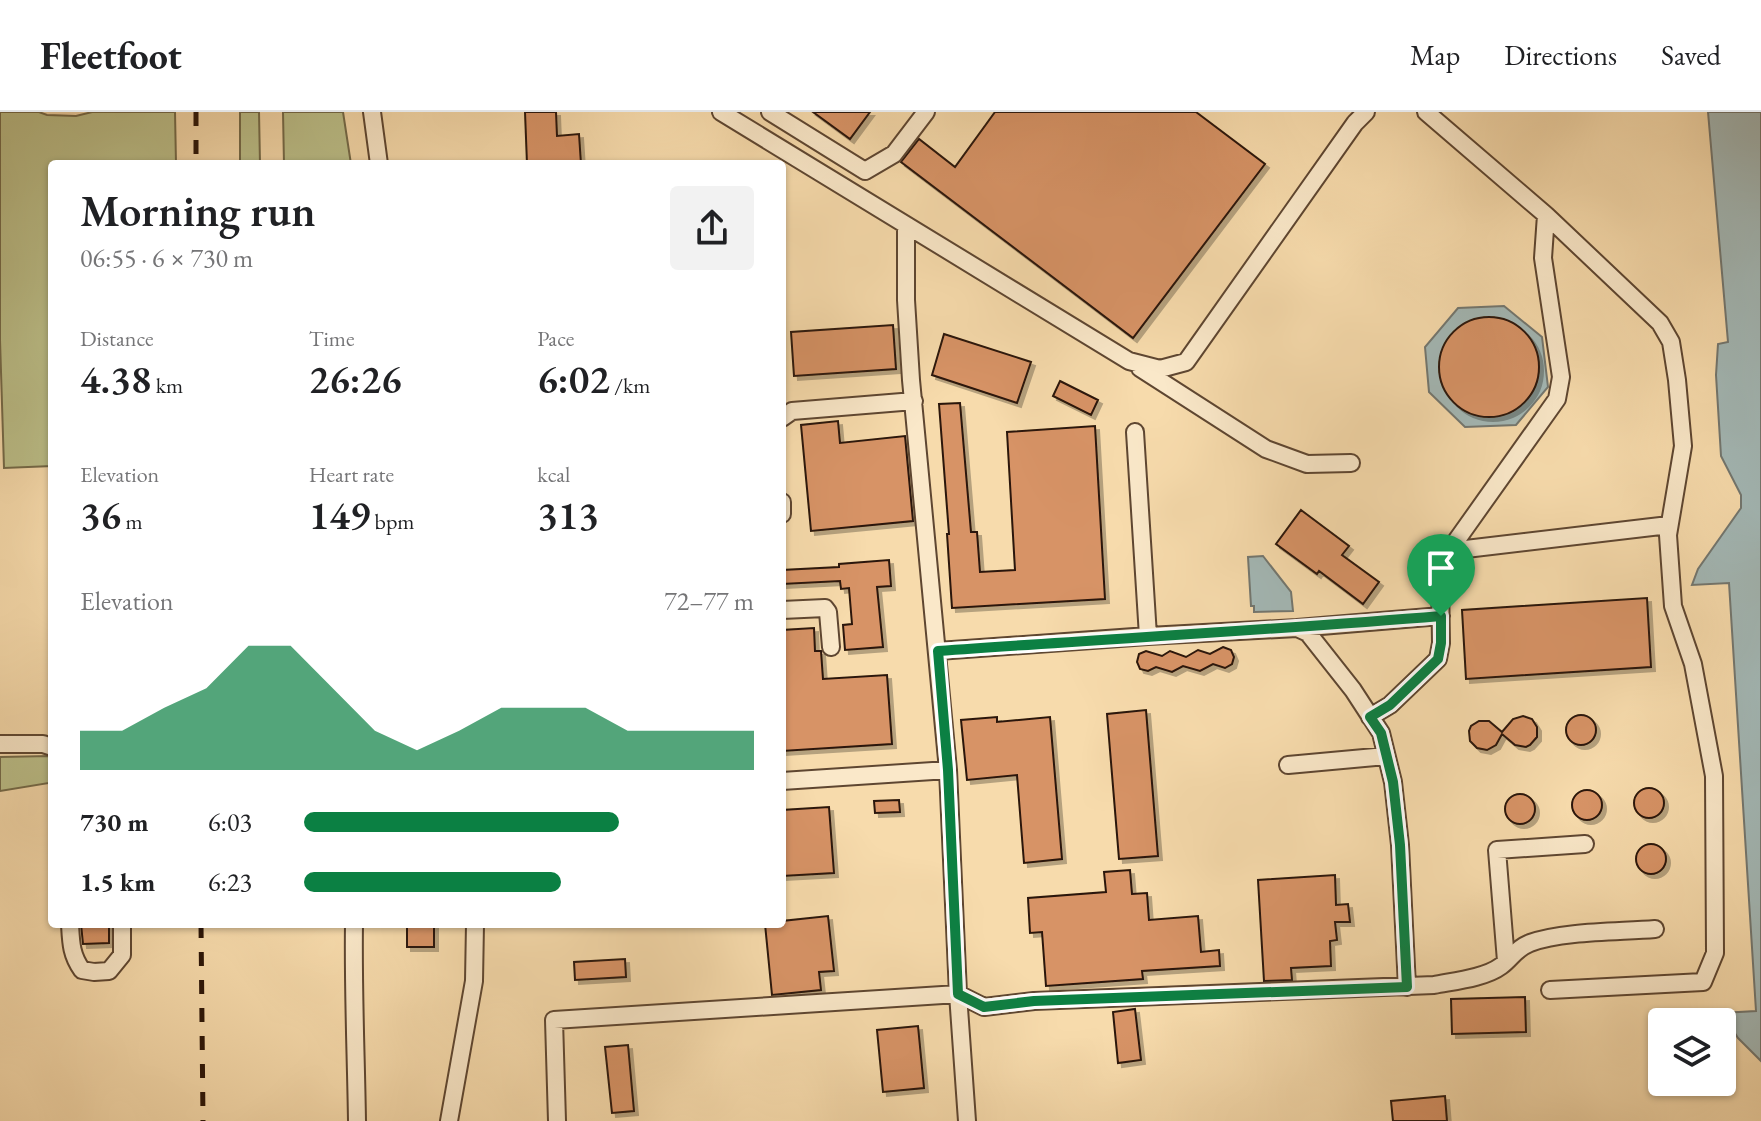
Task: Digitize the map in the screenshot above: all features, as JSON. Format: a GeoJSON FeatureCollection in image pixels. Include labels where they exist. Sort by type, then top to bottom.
{"type":"FeatureCollection","features":[{"type":"Feature","properties":{"kind":"street"},"geometry":{"type":"LineString","coordinates":[[372,112],[378,160]]}},
{"type":"Feature","properties":{"kind":"street"},"geometry":{"type":"LineString","coordinates":[[721,112],[1129,361],[1266,449],[1307,464],[1351,463]]}},
{"type":"Feature","properties":{"kind":"street"},"geometry":{"type":"LineString","coordinates":[[770,112],[865,171],[894,154],[926,112]]}},
{"type":"Feature","properties":{"kind":"street"},"geometry":{"type":"LineString","coordinates":[[1129,361],[1160,369],[1186,362],[1355,123],[1366,112]]}},
{"type":"Feature","properties":{"kind":"street"},"geometry":{"type":"LineString","coordinates":[[1426,112],[1546,215],[1660,323],[1671,342],[1677,380],[1683,446],[1668,535],[1673,606],[1693,664],[1714,776],[1715,953],[1703,982],[1550,990]]}},
{"type":"Feature","properties":{"kind":"street"},"geometry":{"type":"LineString","coordinates":[[1370,717],[1390,705],[1438,659],[1441,643],[1440,579],[1449,551],[1557,399],[1561,377],[1543,258],[1546,215]]}},
{"type":"Feature","properties":{"kind":"street"},"geometry":{"type":"LineString","coordinates":[[906,225],[906,300],[948,770],[967,1121]]}},
{"type":"Feature","properties":{"kind":"street"},"geometry":{"type":"LineString","coordinates":[[786,415],[792,411],[914,401]]}},
{"type":"Feature","properties":{"kind":"street"},"geometry":{"type":"LineString","coordinates":[[1135,432],[1148,636]]}},
{"type":"Feature","properties":{"kind":"street"},"geometry":{"type":"LineString","coordinates":[[1449,551],[1669,525]]}},
{"type":"Feature","properties":{"kind":"street"},"geometry":{"type":"LineString","coordinates":[[786,610],[825,608],[831,647]]}},
{"type":"Feature","properties":{"kind":"street"},"geometry":{"type":"LineString","coordinates":[[938,651],[1441,616]]}},
{"type":"Feature","properties":{"kind":"street"},"geometry":{"type":"LineString","coordinates":[[1297,628],[1308,633],[1353,690],[1381,733],[1393,782],[1400,845],[1407,987]]}},
{"type":"Feature","properties":{"kind":"street"},"geometry":{"type":"LineString","coordinates":[[0,744],[48,746]]}},
{"type":"Feature","properties":{"kind":"street"},"geometry":{"type":"LineString","coordinates":[[1288,765],[1386,756]]}},
{"type":"Feature","properties":{"kind":"street"},"geometry":{"type":"LineString","coordinates":[[786,781],[948,770]]}},
{"type":"Feature","properties":{"kind":"street"},"geometry":{"type":"LineString","coordinates":[[1506,961],[1497,850],[1585,844]]}},
{"type":"Feature","properties":{"kind":"street"},"geometry":{"type":"LineString","coordinates":[[70,928],[76,962],[82,970],[94,972],[109,971],[122,955],[122,928]]}},
{"type":"Feature","properties":{"kind":"street"},"geometry":{"type":"LineString","coordinates":[[354,928],[357,1121]]}},
{"type":"Feature","properties":{"kind":"street"},"geometry":{"type":"LineString","coordinates":[[449,1121],[474,981],[475,928]]}},
{"type":"Feature","properties":{"kind":"street"},"geometry":{"type":"LineString","coordinates":[[557,1121],[554,1020],[958,994],[984,1007],[1034,1001],[1434,985],[1471,978],[1500,968],[1518,949],[1533,942],[1562,936],[1655,929]]}},
{"type":"Feature","properties":{"kind":"green space"},"geometry":{"type":"Polygon","coordinates":[[[0,112],[76,116],[92,112],[175,112],[176,160],[48,160],[48,466],[4,468],[0,340],[0,112]]]}},
{"type":"Feature","properties":{"kind":"green space"},"geometry":{"type":"Polygon","coordinates":[[[240,112],[259,112],[260,160],[240,160],[240,112]]]}},
{"type":"Feature","properties":{"kind":"green space"},"geometry":{"type":"Polygon","coordinates":[[[283,112],[343,112],[350,160],[284,160],[283,112]]]}},
{"type":"Feature","properties":{"kind":"green space"},"geometry":{"type":"Polygon","coordinates":[[[48,756],[48,783],[0,791],[0,757],[48,756]]]}},
{"type":"Feature","properties":{"kind":"shaded area"},"geometry":{"type":"Polygon","coordinates":[[[1708,112],[1761,112],[1761,1061],[1736,1035],[1736,1012],[1756,1011],[1729,583],[1692,585],[1698,569],[1741,508],[1741,495],[1721,456],[1716,375],[1718,344],[1728,342],[1708,112]]]}},
{"type":"Feature","properties":{"kind":"shaded area"},"geometry":{"type":"Polygon","coordinates":[[[1504,306],[1542,337],[1548,387],[1516,425],[1465,427],[1429,392],[1425,347],[1458,308],[1504,306]]]}},
{"type":"Feature","properties":{"kind":"shaded area"},"geometry":{"type":"Polygon","coordinates":[[[1263,556],[1291,592],[1293,611],[1254,612],[1248,557],[1263,556]]]}},
{"type":"Feature","properties":{"kind":"building"},"geometry":{"type":"Polygon","coordinates":[[[525,112],[556,112],[557,136],[579,134],[581,160],[527,160],[525,112]]]}},
{"type":"Feature","properties":{"kind":"building"},"geometry":{"type":"Polygon","coordinates":[[[813,112],[870,112],[850,139],[813,112]]]}},
{"type":"Feature","properties":{"kind":"building"},"geometry":{"type":"Polygon","coordinates":[[[995,112],[1196,112],[1265,164],[1133,338],[901,162],[919,139],[955,167],[995,112]]]}},
{"type":"Feature","properties":{"kind":"building"},"geometry":{"type":"Polygon","coordinates":[[[1489,317],[1508,321],[1525,331],[1535,348],[1539,367],[1535,386],[1525,403],[1508,413],[1489,417],[1470,413],[1453,403],[1443,386],[1439,367],[1443,348],[1453,331],[1470,321],[1489,317]]]}},
{"type":"Feature","properties":{"kind":"building"},"geometry":{"type":"Polygon","coordinates":[[[893,325],[896,369],[794,376],[791,332],[893,325]]]}},
{"type":"Feature","properties":{"kind":"building"},"geometry":{"type":"Polygon","coordinates":[[[944,334],[1031,362],[1017,403],[932,375],[944,334]]]}},
{"type":"Feature","properties":{"kind":"building"},"geometry":{"type":"Polygon","coordinates":[[[1060,381],[1098,400],[1091,415],[1053,396],[1060,381]]]}},
{"type":"Feature","properties":{"kind":"building"},"geometry":{"type":"Polygon","coordinates":[[[960,403],[971,532],[977,532],[980,572],[1015,570],[1007,432],[1095,426],[1105,599],[952,608],[939,404],[960,403]]]}},
{"type":"Feature","properties":{"kind":"building"},"geometry":{"type":"Polygon","coordinates":[[[838,421],[840,443],[905,436],[913,521],[811,531],[801,425],[838,421]]]}},
{"type":"Feature","properties":{"kind":"building"},"geometry":{"type":"Polygon","coordinates":[[[1301,510],[1349,546],[1342,555],[1379,582],[1363,604],[1276,544],[1301,510]]]}},
{"type":"Feature","properties":{"kind":"building"},"geometry":{"type":"Polygon","coordinates":[[[889,560],[891,586],[877,587],[883,647],[845,650],[843,625],[852,624],[849,588],[841,589],[840,581],[786,584],[786,570],[839,567],[839,564],[889,560]]]}},
{"type":"Feature","properties":{"kind":"building"},"geometry":{"type":"Polygon","coordinates":[[[1647,598],[1651,667],[1466,679],[1462,610],[1647,598]]]}},
{"type":"Feature","properties":{"kind":"building"},"geometry":{"type":"Polygon","coordinates":[[[814,628],[815,651],[821,651],[823,679],[887,675],[892,744],[786,751],[786,630],[814,628]]]}},
{"type":"Feature","properties":{"kind":"building"},"geometry":{"type":"Polygon","coordinates":[[[1223,647],[1231,650],[1234,657],[1232,664],[1225,668],[1213,664],[1200,671],[1183,666],[1172,672],[1156,667],[1148,671],[1140,669],[1137,662],[1139,654],[1146,651],[1162,656],[1170,651],[1186,657],[1198,650],[1210,654],[1223,647]]]}},
{"type":"Feature","properties":{"kind":"building"},"geometry":{"type":"Polygon","coordinates":[[[1146,710],[1158,856],[1119,859],[1107,714],[1146,710]]]}},
{"type":"Feature","properties":{"kind":"building"},"geometry":{"type":"Polygon","coordinates":[[[1581,715],[1592,719],[1596,730],[1592,741],[1581,745],[1570,741],[1566,730],[1570,719],[1581,715]]]}},
{"type":"Feature","properties":{"kind":"building"},"geometry":{"type":"Polygon","coordinates":[[[1523,716],[1532,719],[1537,727],[1537,737],[1526,747],[1515,745],[1502,734],[1496,745],[1487,750],[1477,748],[1470,741],[1471,726],[1479,721],[1489,721],[1502,732],[1513,719],[1523,716]]]}},
{"type":"Feature","properties":{"kind":"building"},"geometry":{"type":"Polygon","coordinates":[[[997,717],[997,722],[1050,717],[1062,859],[1024,863],[1017,775],[967,780],[961,720],[997,717]]]}},
{"type":"Feature","properties":{"kind":"building"},"geometry":{"type":"Polygon","coordinates":[[[1649,788],[1660,792],[1664,803],[1660,814],[1649,818],[1638,814],[1634,803],[1638,792],[1649,788]]]}},
{"type":"Feature","properties":{"kind":"building"},"geometry":{"type":"Polygon","coordinates":[[[1587,790],[1598,794],[1602,805],[1598,816],[1587,820],[1576,816],[1572,805],[1576,794],[1587,790]]]}},
{"type":"Feature","properties":{"kind":"building"},"geometry":{"type":"Polygon","coordinates":[[[1520,794],[1531,798],[1535,809],[1531,820],[1520,824],[1509,820],[1505,809],[1509,798],[1520,794]]]}},
{"type":"Feature","properties":{"kind":"building"},"geometry":{"type":"Polygon","coordinates":[[[899,800],[900,812],[875,813],[874,801],[899,800]]]}},
{"type":"Feature","properties":{"kind":"building"},"geometry":{"type":"Polygon","coordinates":[[[829,807],[834,873],[786,876],[786,810],[829,807]]]}},
{"type":"Feature","properties":{"kind":"building"},"geometry":{"type":"Polygon","coordinates":[[[1651,844],[1662,848],[1666,859],[1662,870],[1651,874],[1640,870],[1636,859],[1640,848],[1651,844]]]}},
{"type":"Feature","properties":{"kind":"building"},"geometry":{"type":"Polygon","coordinates":[[[1130,870],[1132,894],[1147,893],[1149,920],[1198,916],[1201,952],[1219,950],[1220,966],[1142,971],[1143,979],[1046,986],[1042,932],[1030,933],[1028,898],[1106,892],[1104,872],[1130,870]]]}},
{"type":"Feature","properties":{"kind":"building"},"geometry":{"type":"Polygon","coordinates":[[[1335,875],[1336,905],[1348,904],[1350,922],[1335,922],[1337,940],[1330,941],[1331,966],[1291,968],[1292,980],[1264,981],[1258,880],[1335,875]]]}},
{"type":"Feature","properties":{"kind":"building"},"geometry":{"type":"Polygon","coordinates":[[[828,916],[834,971],[819,972],[821,990],[772,995],[765,928],[786,928],[786,921],[828,916]]]}},
{"type":"Feature","properties":{"kind":"building"},"geometry":{"type":"Polygon","coordinates":[[[81,928],[109,928],[109,943],[83,944],[81,928]]]}},
{"type":"Feature","properties":{"kind":"building"},"geometry":{"type":"Polygon","coordinates":[[[407,928],[434,928],[434,947],[407,947],[407,928]]]}},
{"type":"Feature","properties":{"kind":"building"},"geometry":{"type":"Polygon","coordinates":[[[625,959],[626,977],[575,980],[574,962],[625,959]]]}},
{"type":"Feature","properties":{"kind":"building"},"geometry":{"type":"Polygon","coordinates":[[[1525,997],[1526,1032],[1452,1034],[1451,999],[1525,997]]]}},
{"type":"Feature","properties":{"kind":"building"},"geometry":{"type":"Polygon","coordinates":[[[1135,1009],[1141,1060],[1118,1063],[1113,1012],[1135,1009]]]}},
{"type":"Feature","properties":{"kind":"building"},"geometry":{"type":"Polygon","coordinates":[[[918,1026],[924,1088],[883,1092],[877,1030],[918,1026]]]}},
{"type":"Feature","properties":{"kind":"building"},"geometry":{"type":"Polygon","coordinates":[[[628,1045],[634,1111],[612,1113],[605,1047],[628,1045]]]}},
{"type":"Feature","properties":{"kind":"building"},"geometry":{"type":"Polygon","coordinates":[[[1445,1096],[1447,1121],[1393,1121],[1391,1101],[1445,1096]]]}},
{"type":"Feature","properties":{"kind":"railway"},"geometry":{"type":"LineString","coordinates":[[196,112],[196,160]]}},
{"type":"Feature","properties":{"kind":"railway"},"geometry":{"type":"LineString","coordinates":[[201,928],[203,1121]]}},
{"type":"Feature","properties":{"kind":"route"},"geometry":{"type":"LineString","coordinates":[[1441,616],[1438,659],[1390,705],[1370,717],[1381,733],[1393,782],[1400,845],[1407,987],[1034,1001],[984,1007],[958,994],[948,770],[938,651],[1441,616]]}}]}
